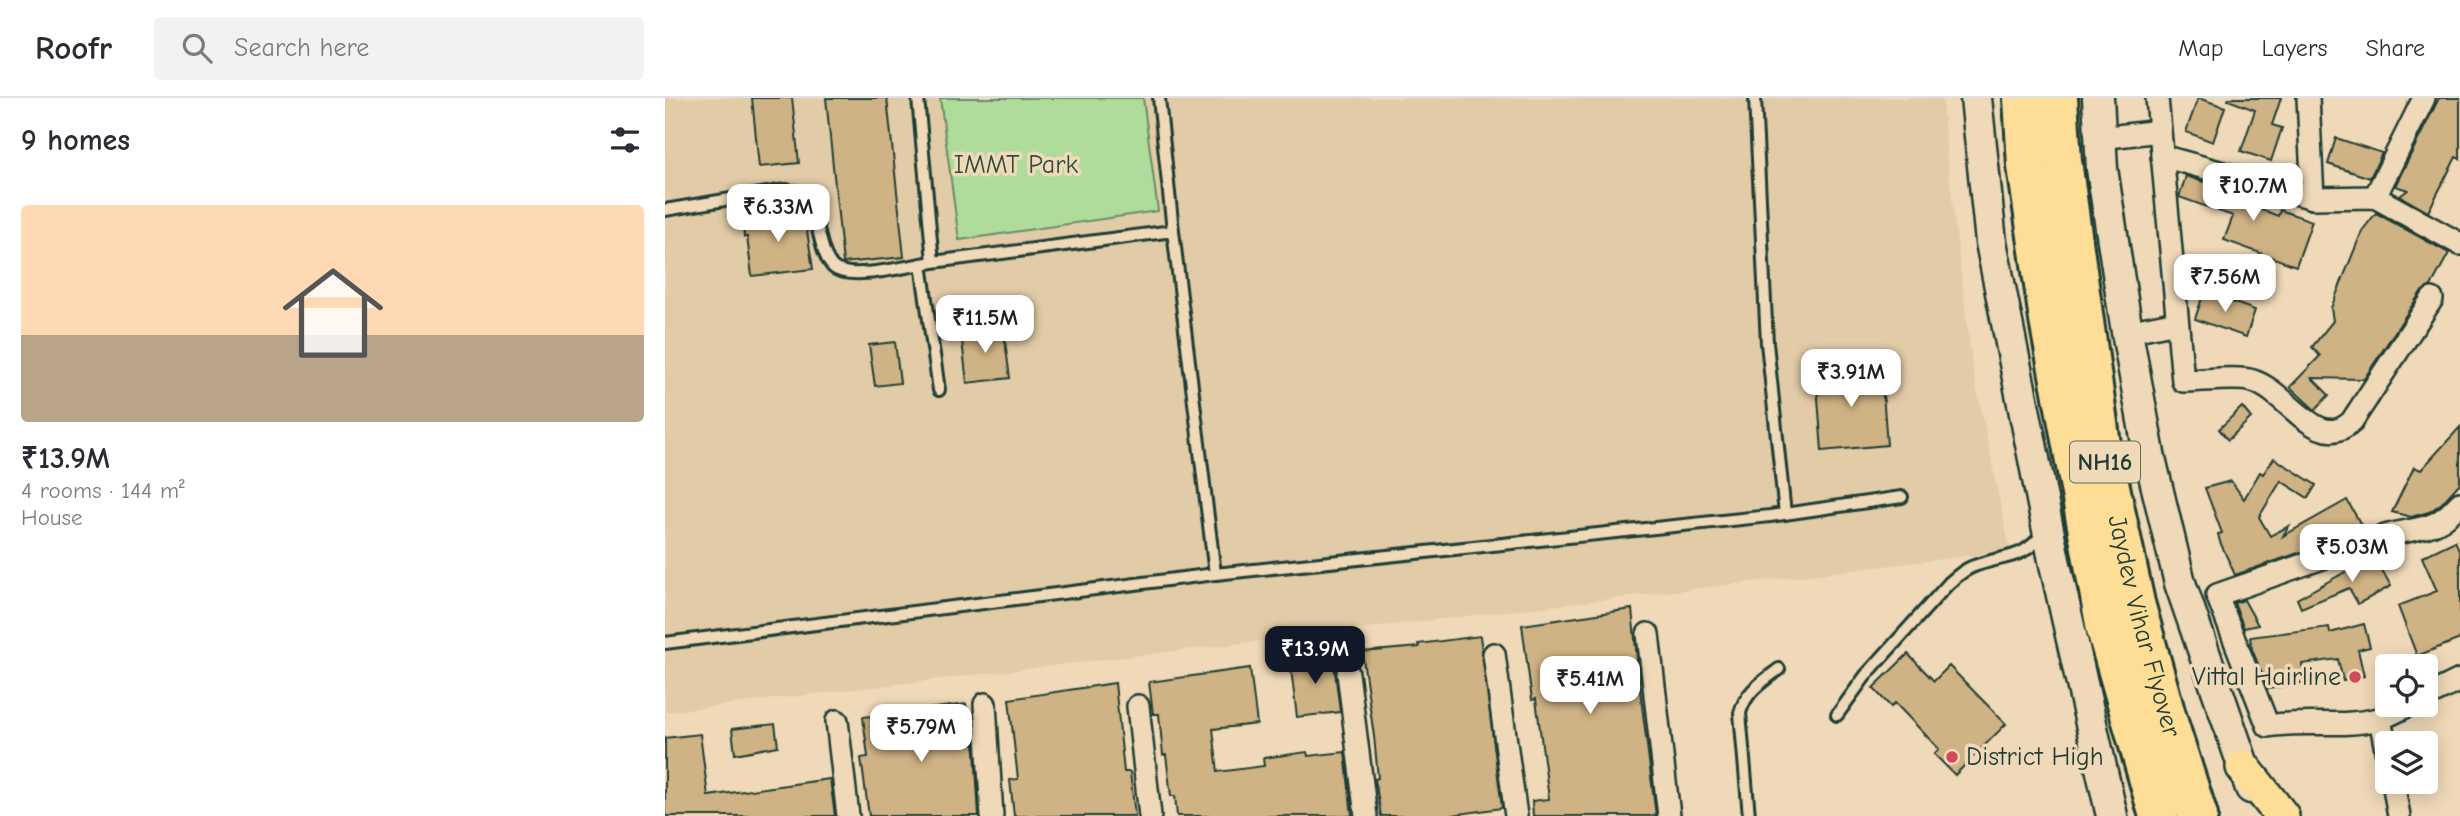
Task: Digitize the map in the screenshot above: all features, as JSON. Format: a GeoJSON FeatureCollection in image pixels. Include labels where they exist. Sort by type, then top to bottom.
{"type":"FeatureCollection","features":[{"type":"Feature","properties":{"kind":"highway","name":"Jaydev Vihar Flyover"},"geometry":{"type":"LineString","coordinates":[[2023,98],[2027,166],[2049,320],[2103,616],[2159,816]]}},
{"type":"Feature","properties":{"kind":"highway","name":"Jaydev Vihar Flyover"},"geometry":{"type":"LineString","coordinates":[[2059,98],[2063,174],[2101,445],[2135,603],[2167,719],[2198,816]]}},
{"type":"Feature","properties":{"kind":"main road"},"geometry":{"type":"LineString","coordinates":[[2243,767],[2281,816]]}},
{"type":"Feature","properties":{"kind":"street"},"geometry":{"type":"LineString","coordinates":[[1976,98],[1991,242],[2048,527],[2112,816]]}},
{"type":"Feature","properties":{"kind":"street"},"geometry":{"type":"LineString","coordinates":[[2098,98],[2102,169],[2149,454],[2180,583],[2261,816]]}},
{"type":"Feature","properties":{"kind":"street"},"geometry":{"type":"LineString","coordinates":[[2157,98],[2183,381],[2251,380],[2266,386],[2317,428],[2331,433],[2343,430],[2352,421],[2432,299]]}},
{"type":"Feature","properties":{"kind":"street"},"geometry":{"type":"LineString","coordinates":[[2308,98],[2313,198]]}},
{"type":"Feature","properties":{"kind":"street"},"geometry":{"type":"LineString","coordinates":[[2375,197],[2424,98]]}},
{"type":"Feature","properties":{"kind":"street"},"geometry":{"type":"LineString","coordinates":[[2101,138],[2160,131]]}},
{"type":"Feature","properties":{"kind":"street"},"geometry":{"type":"LineString","coordinates":[[2162,156],[2313,198],[2375,197],[2460,244]]}},
{"type":"Feature","properties":{"kind":"street"},"geometry":{"type":"LineString","coordinates":[[2127,332],[2177,322]]}},
{"type":"Feature","properties":{"kind":"street"},"geometry":{"type":"LineString","coordinates":[[2384,717],[2350,722],[2292,722],[2269,726],[2217,595],[2385,536],[2431,527],[2448,516],[2460,503]]}},
{"type":"Feature","properties":{"kind":"street"},"geometry":{"type":"LineString","coordinates":[[1648,634],[1669,816]]}},
{"type":"Feature","properties":{"kind":"street"},"geometry":{"type":"LineString","coordinates":[[1494,654],[1516,816]]}},
{"type":"Feature","properties":{"kind":"street"},"geometry":{"type":"LineString","coordinates":[[1348,673],[1366,816]]}},
{"type":"Feature","properties":{"kind":"street"},"geometry":{"type":"LineString","coordinates":[[2438,691],[2460,680]]}},
{"type":"Feature","properties":{"kind":"street"},"geometry":{"type":"LineString","coordinates":[[985,704],[992,816]]}},
{"type":"Feature","properties":{"kind":"street"},"geometry":{"type":"LineString","coordinates":[[1138,706],[1150,816]]}},
{"type":"Feature","properties":{"kind":"street"},"geometry":{"type":"LineString","coordinates":[[2380,719],[2382,731]]}},
{"type":"Feature","properties":{"kind":"street"},"geometry":{"type":"LineString","coordinates":[[837,720],[848,816]]}},
{"type":"Feature","properties":{"kind":"street"},"geometry":{"type":"LineString","coordinates":[[2395,794],[2399,816]]}},
{"type":"Feature","properties":{"kind":"lane"},"geometry":{"type":"LineString","coordinates":[[918,98],[927,263],[940,390]]}},
{"type":"Feature","properties":{"kind":"lane"},"geometry":{"type":"LineString","coordinates":[[1159,98],[1215,575]]}},
{"type":"Feature","properties":{"kind":"lane"},"geometry":{"type":"LineString","coordinates":[[1755,98],[1767,343],[1785,514]]}},
{"type":"Feature","properties":{"kind":"lane"},"geometry":{"type":"LineString","coordinates":[[665,210],[785,190],[799,192],[815,213],[823,247],[833,267],[845,273],[863,273],[1173,230]]}},
{"type":"Feature","properties":{"kind":"lane"},"geometry":{"type":"LineString","coordinates":[[665,643],[1215,575],[1785,514],[1902,497]]}},
{"type":"Feature","properties":{"kind":"lane"},"geometry":{"type":"LineString","coordinates":[[1837,715],[1866,675],[1949,583],[1963,571],[1976,565],[2026,552],[2048,527]]}},
{"type":"Feature","properties":{"kind":"lane"},"geometry":{"type":"LineString","coordinates":[[1749,816],[1740,713],[1745,698],[1753,688],[1779,669]]}},
{"type":"Feature","properties":{"kind":"shaded area"},"geometry":{"type":"Polygon","coordinates":[[[665,98],[1942,98],[1972,365],[2010,551],[665,712],[665,98]]]}},
{"type":"Feature","properties":{"kind":"green space","name":"IMMT Park"},"geometry":{"type":"Polygon","coordinates":[[[940,98],[1143,98],[1158,211],[959,240],[940,98]]]}},
{"type":"Feature","properties":{"kind":"building"},"geometry":{"type":"Polygon","coordinates":[[[752,98],[792,98],[799,163],[759,167],[752,98]]]}},
{"type":"Feature","properties":{"kind":"building"},"geometry":{"type":"Polygon","coordinates":[[[826,98],[887,98],[904,257],[843,263],[826,98]]]}},
{"type":"Feature","properties":{"kind":"building"},"geometry":{"type":"Polygon","coordinates":[[[2198,98],[2225,107],[2213,142],[2186,132],[2198,98]]]}},
{"type":"Feature","properties":{"kind":"building"},"geometry":{"type":"Polygon","coordinates":[[[2281,98],[2272,125],[2282,128],[2271,161],[2241,151],[2255,110],[2228,100],[2281,98]]]}},
{"type":"Feature","properties":{"kind":"building"},"geometry":{"type":"Polygon","coordinates":[[[2439,98],[2460,98],[2460,159],[2456,157],[2428,212],[2400,196],[2408,190],[2395,186],[2439,98]]]}},
{"type":"Feature","properties":{"kind":"building"},"geometry":{"type":"Polygon","coordinates":[[[2336,138],[2382,153],[2370,178],[2328,164],[2336,138]]]}},
{"type":"Feature","properties":{"kind":"building"},"geometry":{"type":"Polygon","coordinates":[[[2186,176],[2231,191],[2229,197],[2278,216],[2280,210],[2312,221],[2296,266],[2224,240],[2233,216],[2179,197],[2186,176]]]}},
{"type":"Feature","properties":{"kind":"building"},"geometry":{"type":"Polygon","coordinates":[[[804,212],[813,269],[752,276],[743,219],[804,212]]]}},
{"type":"Feature","properties":{"kind":"building"},"geometry":{"type":"Polygon","coordinates":[[[2376,213],[2449,253],[2431,286],[2421,292],[2364,379],[2312,378],[2329,395],[2315,410],[2290,387],[2320,356],[2312,347],[2333,321],[2331,308],[2362,231],[2376,213]]]}},
{"type":"Feature","properties":{"kind":"building"},"geometry":{"type":"Polygon","coordinates":[[[2199,262],[2225,271],[2219,287],[2193,278],[2199,262]]]}},
{"type":"Feature","properties":{"kind":"building"},"geometry":{"type":"Polygon","coordinates":[[[2204,292],[2255,310],[2246,337],[2195,319],[2204,292]]]}},
{"type":"Feature","properties":{"kind":"building"},"geometry":{"type":"Polygon","coordinates":[[[1003,326],[1010,378],[967,383],[961,332],[1003,326]]]}},
{"type":"Feature","properties":{"kind":"building"},"geometry":{"type":"Polygon","coordinates":[[[895,342],[900,383],[875,386],[869,345],[895,342]]]}},
{"type":"Feature","properties":{"kind":"building"},"geometry":{"type":"Polygon","coordinates":[[[1881,367],[1887,445],[1822,451],[1816,372],[1881,367]]]}},
{"type":"Feature","properties":{"kind":"building"},"geometry":{"type":"Polygon","coordinates":[[[2242,407],[2251,418],[2228,440],[2219,429],[2242,407]]]}},
{"type":"Feature","properties":{"kind":"building"},"geometry":{"type":"Polygon","coordinates":[[[2460,427],[2460,483],[2442,503],[2429,512],[2411,517],[2392,512],[2414,467],[2421,470],[2460,427]]]}},
{"type":"Feature","properties":{"kind":"building"},"geometry":{"type":"Polygon","coordinates":[[[2274,458],[2316,485],[2308,498],[2281,481],[2259,517],[2270,536],[2289,526],[2283,536],[2347,500],[2364,530],[2235,575],[2220,542],[2218,534],[2222,533],[2205,488],[2231,481],[2244,499],[2260,472],[2263,474],[2274,458]]]}},
{"type":"Feature","properties":{"kind":"building"},"geometry":{"type":"Polygon","coordinates":[[[2455,541],[2460,552],[2460,639],[2416,654],[2398,606],[2437,591],[2422,557],[2455,541]]]}},
{"type":"Feature","properties":{"kind":"building"},"geometry":{"type":"Polygon","coordinates":[[[2374,556],[2391,586],[2358,604],[2349,588],[2301,608],[2297,599],[2374,556]]]}},
{"type":"Feature","properties":{"kind":"building"},"geometry":{"type":"Polygon","coordinates":[[[2244,600],[2258,625],[2244,628],[2234,603],[2244,600]]]}},
{"type":"Feature","properties":{"kind":"building"},"geometry":{"type":"Polygon","coordinates":[[[1632,609],[1656,816],[1533,816],[1532,801],[1549,799],[1536,699],[1532,700],[1522,625],[1632,609]]]}},
{"type":"Feature","properties":{"kind":"building"},"geometry":{"type":"Polygon","coordinates":[[[2364,624],[2370,647],[2358,650],[2364,676],[2343,681],[2338,659],[2302,664],[2305,682],[2268,689],[2250,637],[2329,627],[2330,633],[2364,624]]]}},
{"type":"Feature","properties":{"kind":"building"},"geometry":{"type":"Polygon","coordinates":[[[1480,636],[1502,808],[1445,816],[1381,816],[1375,779],[1378,778],[1374,736],[1362,652],[1419,647],[1418,644],[1480,636]]]}},
{"type":"Feature","properties":{"kind":"building"},"geometry":{"type":"Polygon","coordinates":[[[1908,654],[1934,681],[1949,666],[2006,724],[1955,775],[1934,754],[1939,749],[1895,703],[1891,707],[1873,688],[1908,654]]]}},
{"type":"Feature","properties":{"kind":"building"},"geometry":{"type":"Polygon","coordinates":[[[1333,655],[1340,712],[1297,717],[1290,661],[1333,655]]]}},
{"type":"Feature","properties":{"kind":"building"},"geometry":{"type":"Polygon","coordinates":[[[1250,668],[1257,724],[1213,729],[1218,772],[1264,766],[1263,758],[1307,752],[1308,756],[1345,752],[1352,816],[1177,816],[1175,796],[1171,796],[1166,755],[1163,755],[1159,714],[1153,714],[1149,682],[1250,668]]]}},
{"type":"Feature","properties":{"kind":"building"},"geometry":{"type":"Polygon","coordinates":[[[1115,683],[1124,772],[1130,772],[1135,816],[1014,816],[1010,780],[1018,779],[1009,699],[1115,683]]]}},
{"type":"Feature","properties":{"kind":"building"},"geometry":{"type":"Polygon","coordinates":[[[966,704],[971,744],[974,744],[975,751],[979,816],[869,816],[861,758],[868,757],[863,717],[966,704]]]}},
{"type":"Feature","properties":{"kind":"building"},"geometry":{"type":"Polygon","coordinates":[[[775,724],[778,746],[735,754],[732,729],[775,724]]]}},
{"type":"Feature","properties":{"kind":"building"},"geometry":{"type":"Polygon","coordinates":[[[700,734],[708,796],[830,779],[835,816],[665,816],[665,738],[700,734]]]}},
{"type":"Feature","properties":{"kind":"place","name":"Vittal Hairline"},"geometry":{"type":"Point","coordinates":[2355,677]}},
{"type":"Feature","properties":{"kind":"place","name":"District High"},"geometry":{"type":"Point","coordinates":[1952,757]}}]}
